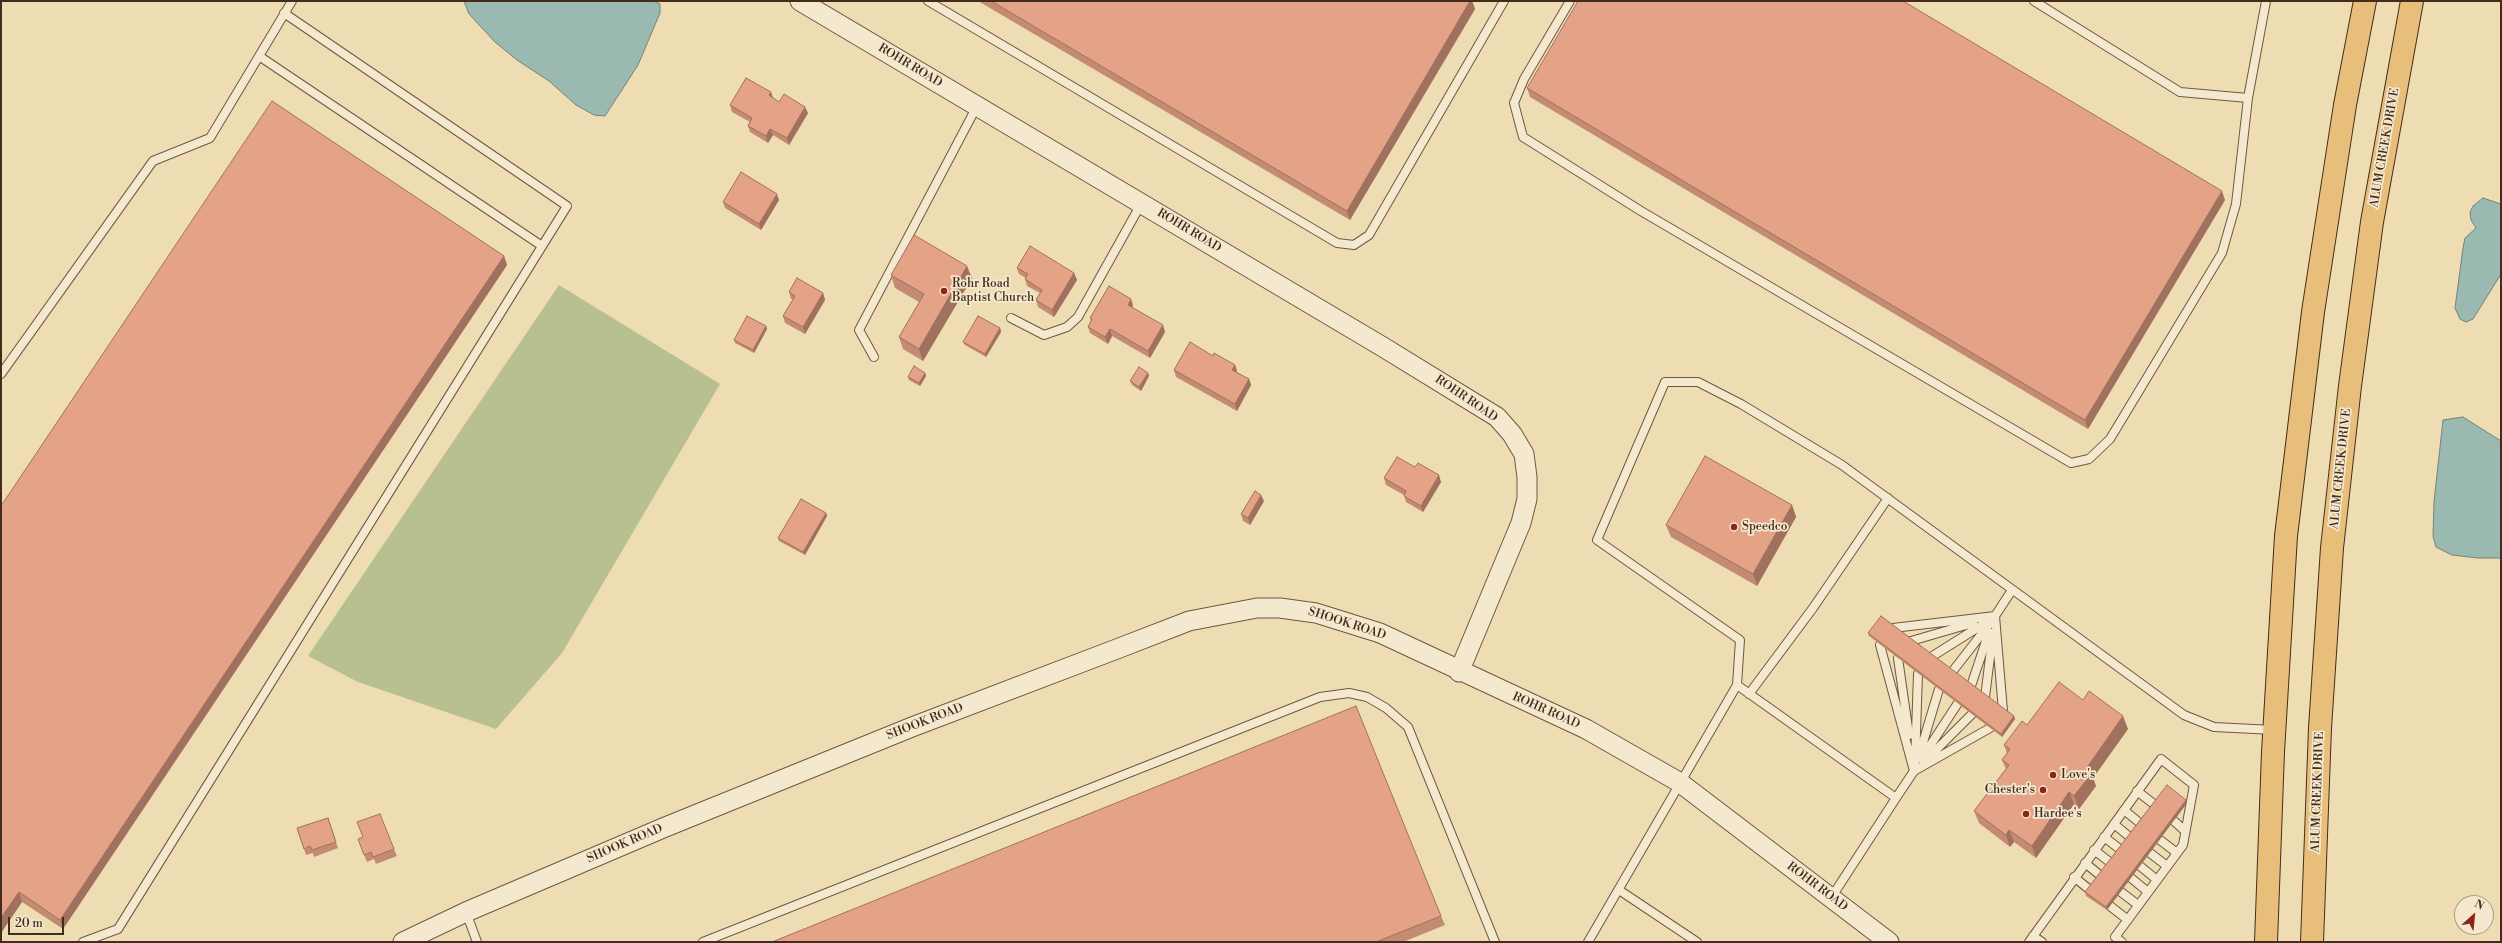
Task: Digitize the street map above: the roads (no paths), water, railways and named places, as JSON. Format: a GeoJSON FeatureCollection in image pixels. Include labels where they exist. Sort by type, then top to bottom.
{"type":"FeatureCollection","features":[{"type":"Feature","properties":{"kind":"main road"},"geometry":{"type":"LineString","coordinates":[[2266,942],[2275,730],[2286,536],[2313,312],[2345,105],[2365,1]]}},
{"type":"Feature","properties":{"kind":"main road","name":"ALUM CREEK DRIVE"},"geometry":{"type":"LineString","coordinates":[[2312,942],[2320,728],[2333,540],[2350,386],[2372,222],[2412,1]]}},
{"type":"Feature","properties":{"kind":"street","name":"ROHR ROAD"},"geometry":{"type":"LineString","coordinates":[[800,1],[1477,403],[1497,418],[1512,434],[1524,454],[1527,477],[1527,499],[1521,523],[1459,672],[1586,729],[1679,782],[1889,942]]}},
{"type":"Feature","properties":{"kind":"street","name":"SHOOK ROAD"},"geometry":{"type":"LineString","coordinates":[[403,942],[466,912],[912,727],[1189,621],[1256,608],[1298,609],[1380,633],[1459,672]]}},
{"type":"Feature","properties":{"kind":"lane"},"geometry":{"type":"LineString","coordinates":[[1,374],[153,161],[210,138],[292,1]]}},
{"type":"Feature","properties":{"kind":"lane"},"geometry":{"type":"LineString","coordinates":[[928,1],[1338,243],[1354,245],[1369,235],[1504,1]]}},
{"type":"Feature","properties":{"kind":"lane"},"geometry":{"type":"LineString","coordinates":[[1570,1],[1524,79],[1514,103],[1523,137],[1641,211],[2071,463],[2089,459],[2110,439],[2222,253],[2236,204],[2248,98],[2266,1]]}},
{"type":"Feature","properties":{"kind":"lane"},"geometry":{"type":"LineString","coordinates":[[2034,1],[2180,92],[2248,98]]}},
{"type":"Feature","properties":{"kind":"lane"},"geometry":{"type":"LineString","coordinates":[[83,942],[118,929],[567,206],[284,14]]}},
{"type":"Feature","properties":{"kind":"lane"},"geometry":{"type":"LineString","coordinates":[[259,56],[542,246]]}},
{"type":"Feature","properties":{"kind":"lane"},"geometry":{"type":"LineString","coordinates":[[874,357],[859,330],[977,106]]}},
{"type":"Feature","properties":{"kind":"lane"},"geometry":{"type":"LineString","coordinates":[[1011,318],[1044,335],[1067,327],[1078,317],[1142,203]]}},
{"type":"Feature","properties":{"kind":"lane"},"geometry":{"type":"LineString","coordinates":[[1588,942],[1652,834],[1679,782],[1737,685],[1740,640],[1598,540],[1665,382],[1698,382],[1741,404],[1835,461],[1888,498],[2184,716],[2214,727],[2275,730]]}},
{"type":"Feature","properties":{"kind":"lane"},"geometry":{"type":"LineString","coordinates":[[1749,694],[1814,608],[1888,498]]}},
{"type":"Feature","properties":{"kind":"lane"},"geometry":{"type":"LineString","coordinates":[[1952,672],[1995,616],[2012,590]]}},
{"type":"Feature","properties":{"kind":"lane"},"geometry":{"type":"LineString","coordinates":[[1893,628],[1995,616]]}},
{"type":"Feature","properties":{"kind":"lane"},"geometry":{"type":"LineString","coordinates":[[1911,641],[1995,616]]}},
{"type":"Feature","properties":{"kind":"lane"},"geometry":{"type":"LineString","coordinates":[[1932,656],[1995,616]]}},
{"type":"Feature","properties":{"kind":"lane"},"geometry":{"type":"LineString","coordinates":[[1971,686],[1995,616]]}},
{"type":"Feature","properties":{"kind":"lane"},"geometry":{"type":"LineString","coordinates":[[1985,697],[1995,616]]}},
{"type":"Feature","properties":{"kind":"lane"},"geometry":{"type":"LineString","coordinates":[[1995,616],[2003,710]]}},
{"type":"Feature","properties":{"kind":"lane"},"geometry":{"type":"LineString","coordinates":[[1880,645],[1914,771]]}},
{"type":"Feature","properties":{"kind":"lane"},"geometry":{"type":"LineString","coordinates":[[1898,658],[1914,771]]}},
{"type":"Feature","properties":{"kind":"lane"},"geometry":{"type":"LineString","coordinates":[[1914,771],[1918,674]]}},
{"type":"Feature","properties":{"kind":"lane"},"geometry":{"type":"LineString","coordinates":[[1737,685],[1896,798]]}},
{"type":"Feature","properties":{"kind":"lane"},"geometry":{"type":"LineString","coordinates":[[1914,771],[1939,689]]}},
{"type":"Feature","properties":{"kind":"lane"},"geometry":{"type":"LineString","coordinates":[[704,942],[1320,697],[1348,693],[1367,697],[1386,708],[1408,727],[1495,942]]}},
{"type":"Feature","properties":{"kind":"lane"},"geometry":{"type":"LineString","coordinates":[[1831,898],[1958,704]]}},
{"type":"Feature","properties":{"kind":"lane"},"geometry":{"type":"LineString","coordinates":[[1914,771],[1972,714]]}},
{"type":"Feature","properties":{"kind":"lane"},"geometry":{"type":"LineString","coordinates":[[1914,771],[1990,728]]}},
{"type":"Feature","properties":{"kind":"lane"},"geometry":{"type":"LineString","coordinates":[[2042,942],[2031,939],[2161,759],[2194,785],[2183,846],[2113,939],[2122,942]]}},
{"type":"Feature","properties":{"kind":"lane"},"geometry":{"type":"LineString","coordinates":[[2137,791],[2155,805]]}},
{"type":"Feature","properties":{"kind":"lane"},"geometry":{"type":"LineString","coordinates":[[2124,810],[2141,824]]}},
{"type":"Feature","properties":{"kind":"lane"},"geometry":{"type":"LineString","coordinates":[[2174,821],[2185,831]]}},
{"type":"Feature","properties":{"kind":"lane"},"geometry":{"type":"LineString","coordinates":[[2114,824],[2131,838]]}},
{"type":"Feature","properties":{"kind":"lane"},"geometry":{"type":"LineString","coordinates":[[2104,837],[2121,850]]}},
{"type":"Feature","properties":{"kind":"lane"},"geometry":{"type":"LineString","coordinates":[[2160,840],[2177,853]]}},
{"type":"Feature","properties":{"kind":"lane"},"geometry":{"type":"LineString","coordinates":[[2094,850],[2111,863]]}},
{"type":"Feature","properties":{"kind":"lane"},"geometry":{"type":"LineString","coordinates":[[2150,853],[2167,866]]}},
{"type":"Feature","properties":{"kind":"lane"},"geometry":{"type":"LineString","coordinates":[[2085,863],[2101,876]]}},
{"type":"Feature","properties":{"kind":"lane"},"geometry":{"type":"LineString","coordinates":[[2140,866],[2157,880]]}},
{"type":"Feature","properties":{"kind":"lane"},"geometry":{"type":"LineString","coordinates":[[2074,878],[2090,890]]}},
{"type":"Feature","properties":{"kind":"lane"},"geometry":{"type":"LineString","coordinates":[[2131,878],[2148,892]]}},
{"type":"Feature","properties":{"kind":"lane"},"geometry":{"type":"LineString","coordinates":[[1619,890],[1694,941]]}},
{"type":"Feature","properties":{"kind":"lane"},"geometry":{"type":"LineString","coordinates":[[2121,892],[2138,905]]}},
{"type":"Feature","properties":{"kind":"lane"},"geometry":{"type":"LineString","coordinates":[[2110,906],[2128,920]]}},
{"type":"Feature","properties":{"kind":"lane"},"geometry":{"type":"LineString","coordinates":[[466,912],[477,942]]}},
{"type":"Feature","properties":{"kind":"water"},"geometry":{"type":"Polygon","coordinates":[[[464,1],[654,1],[660,4],[660,13],[638,65],[605,116],[594,115],[576,105],[549,81],[517,60],[495,42],[469,14],[464,1]]]}},
{"type":"Feature","properties":{"kind":"water"},"geometry":{"type":"Polygon","coordinates":[[[2483,198],[2501,204],[2501,274],[2473,319],[2466,322],[2460,319],[2455,308],[2463,248],[2465,238],[2476,228],[2471,220],[2470,212],[2473,206],[2483,198]]]}},
{"type":"Feature","properties":{"kind":"water"},"geometry":{"type":"Polygon","coordinates":[[[2463,417],[2501,441],[2501,558],[2478,558],[2452,555],[2436,547],[2433,536],[2434,502],[2443,420],[2463,417]]]}},
{"type":"Feature","properties":{"kind":"place","name":"Rohr Road Baptist Church"},"geometry":{"type":"Point","coordinates":[944,291]}},
{"type":"Feature","properties":{"kind":"place","name":"Speedco"},"geometry":{"type":"Point","coordinates":[1734,527]}},
{"type":"Feature","properties":{"kind":"place","name":"Love's"},"geometry":{"type":"Point","coordinates":[2053,775]}},
{"type":"Feature","properties":{"kind":"place","name":"Chester's"},"geometry":{"type":"Point","coordinates":[2043,790]}},
{"type":"Feature","properties":{"kind":"place","name":"Hardee's"},"geometry":{"type":"Point","coordinates":[2026,814]}}]}
